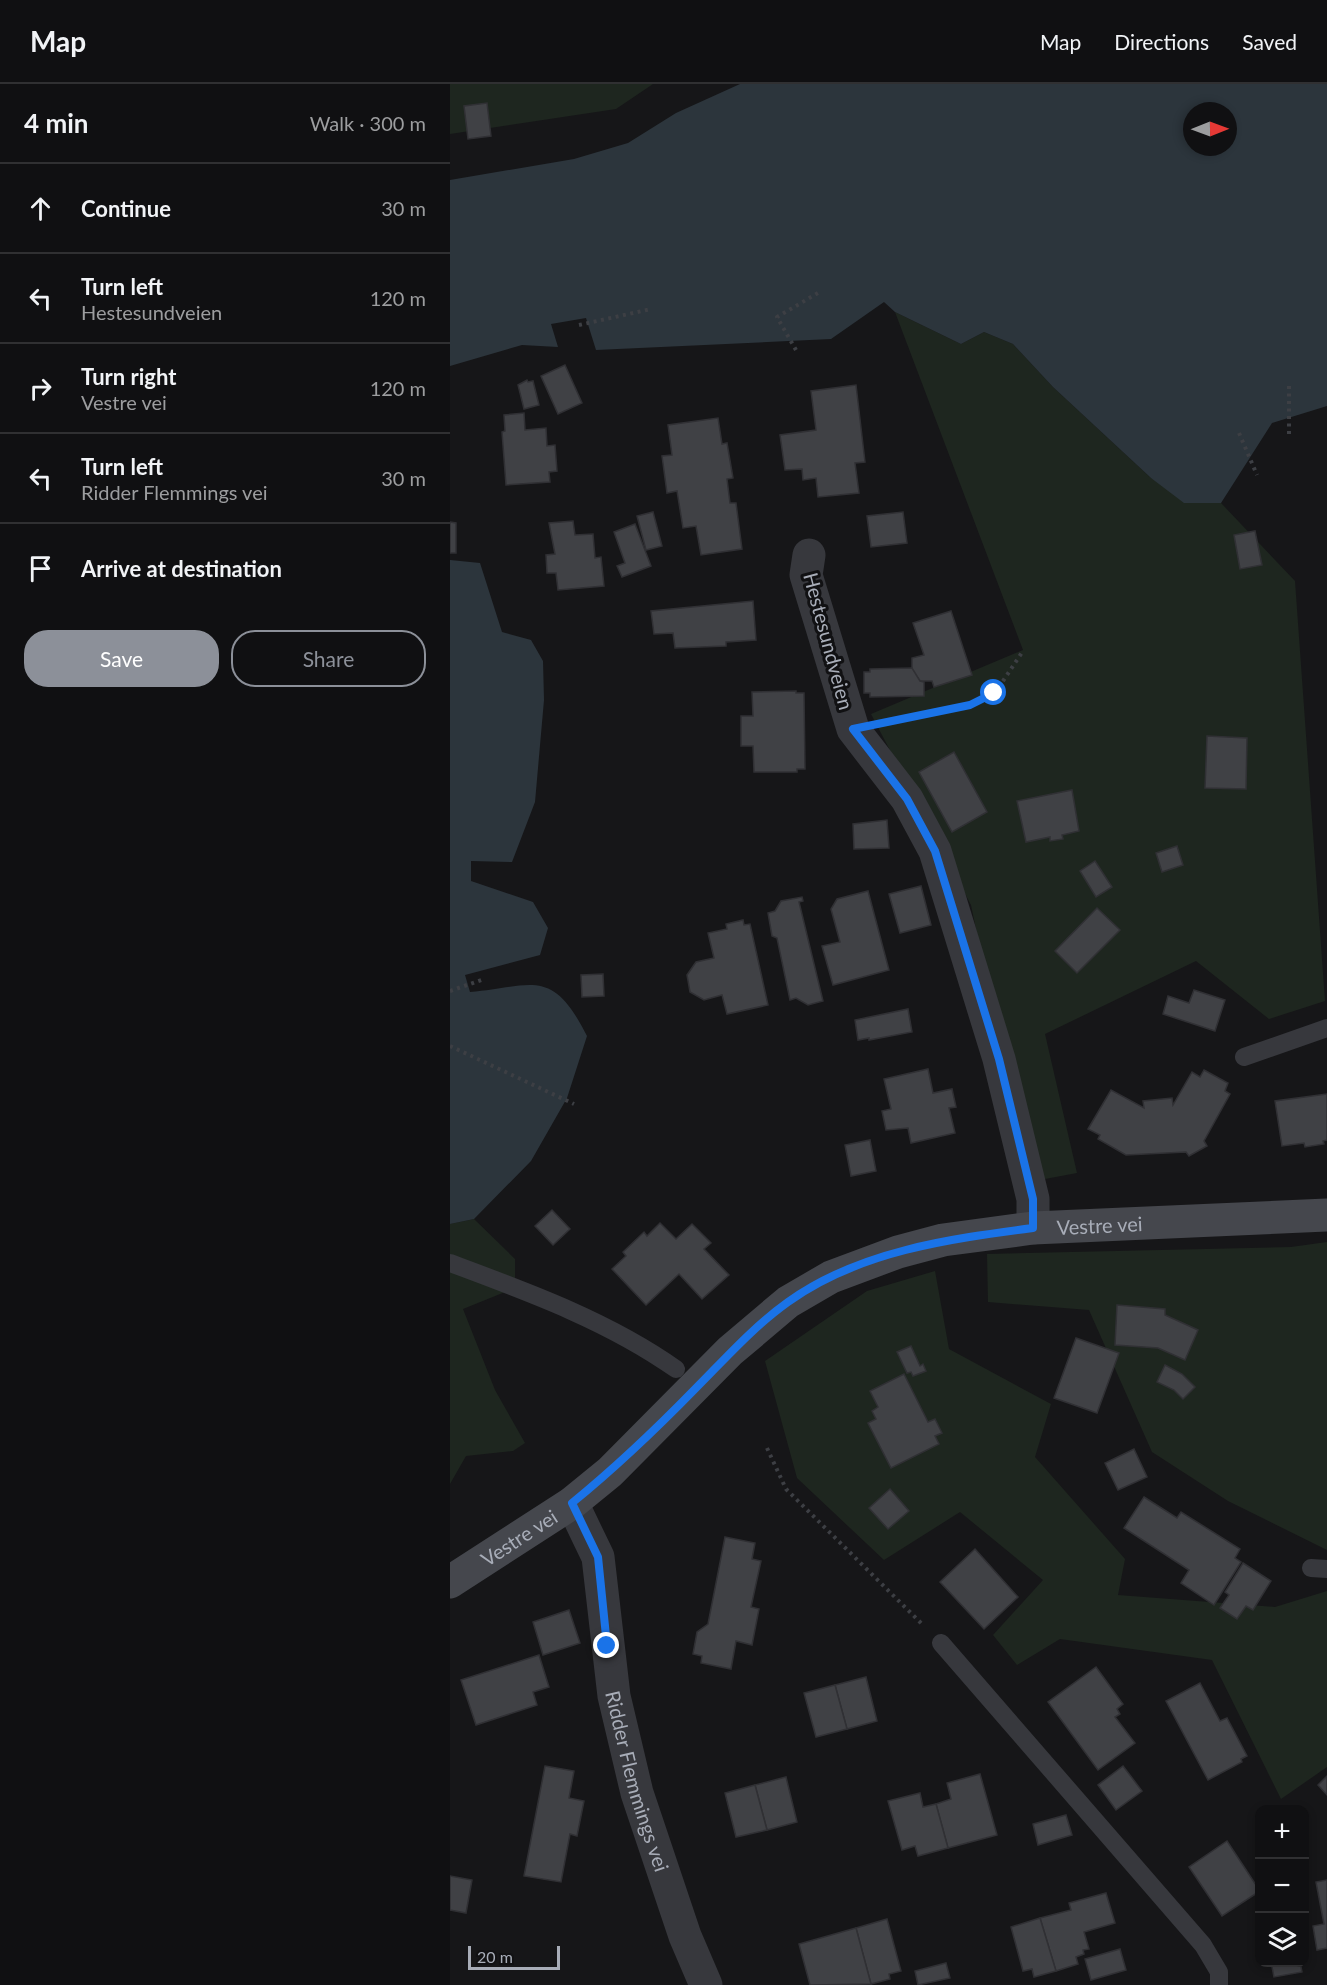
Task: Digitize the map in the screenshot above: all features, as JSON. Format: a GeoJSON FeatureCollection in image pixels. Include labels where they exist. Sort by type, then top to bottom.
{"type":"FeatureCollection","features":[{"type":"Feature","properties":{"kind":"street","name":"Hestesundveien"},"geometry":{"type":"LineString","coordinates":[[809,555],[806,575],[853,729],[907,799],[935,851],[999,1059],[1033,1199],[1033,1228]]}},
{"type":"Feature","properties":{"kind":"street","name":"Vestre vei"},"geometry":{"type":"LineString","coordinates":[[450,1582],[572,1503],[609,1472],[730,1351],[788,1302],[831,1277],[898,1252],[943,1240],[1033,1228],[1327,1215]]}},
{"type":"Feature","properties":{"kind":"street","name":"Ridder Flemmings vei"},"geometry":{"type":"LineString","coordinates":[[572,1503],[598,1557],[614,1696],[637,1793],[685,1936],[706,1985]]}},
{"type":"Feature","properties":{"kind":"lane"},"geometry":{"type":"LineString","coordinates":[[1244,1057],[1327,1028]]}},
{"type":"Feature","properties":{"kind":"lane"},"geometry":{"type":"LineString","coordinates":[[450,1263],[615,1330],[642,1345],[676,1369]]}},
{"type":"Feature","properties":{"kind":"lane"},"geometry":{"type":"LineString","coordinates":[[941,1643],[1203,1945],[1219,1972],[1219,1985]]}},
{"type":"Feature","properties":{"kind":"path"},"geometry":{"type":"LineString","coordinates":[[796,350],[777,317],[818,293]]}},
{"type":"Feature","properties":{"kind":"path"},"geometry":{"type":"LineString","coordinates":[[579,325],[651,309]]}},
{"type":"Feature","properties":{"kind":"path"},"geometry":{"type":"LineString","coordinates":[[1289,386],[1289,434]]}},
{"type":"Feature","properties":{"kind":"path"},"geometry":{"type":"LineString","coordinates":[[1239,433],[1257,474]]}},
{"type":"Feature","properties":{"kind":"path"},"geometry":{"type":"LineString","coordinates":[[853,729],[970,705],[994,693],[1023,651]]}},
{"type":"Feature","properties":{"kind":"path"},"geometry":{"type":"LineString","coordinates":[[450,991],[484,979]]}},
{"type":"Feature","properties":{"kind":"path"},"geometry":{"type":"LineString","coordinates":[[450,1046],[574,1104]]}},
{"type":"Feature","properties":{"kind":"path"},"geometry":{"type":"LineString","coordinates":[[767,1448],[786,1489],[941,1643]]}},
{"type":"Feature","properties":{"kind":"shaded area"},"geometry":{"type":"Polygon","coordinates":[[[450,84],[653,84],[616,109],[450,134],[450,84]]]}},
{"type":"Feature","properties":{"kind":"shaded area"},"geometry":{"type":"Polygon","coordinates":[[[740,84],[1327,84],[1327,406],[1272,423],[1221,503],[1184,503],[1151,478],[1053,387],[1013,344],[984,332],[961,344],[895,312],[884,302],[831,339],[596,350],[586,318],[551,324],[558,347],[522,345],[450,366],[450,180],[574,159],[628,143],[676,113],[740,84]]]}},
{"type":"Feature","properties":{"kind":"shaded area"},"geometry":{"type":"Polygon","coordinates":[[[895,312],[961,344],[984,332],[1013,344],[1053,387],[1151,478],[1221,503],[1295,581],[1325,1001],[1269,1019],[1196,961],[1045,1034],[1077,1173],[1029,1182],[971,905],[871,714],[1023,650],[895,312]]]}},
{"type":"Feature","properties":{"kind":"shaded area"},"geometry":{"type":"Polygon","coordinates":[[[450,560],[480,563],[502,632],[531,640],[543,661],[544,700],[535,802],[512,862],[471,861],[471,881],[533,902],[548,928],[540,955],[465,975],[470,992],[526,985],[551,990],[563,999],[575,1014],[587,1036],[567,1098],[531,1161],[474,1219],[450,1224],[450,560]]]}},
{"type":"Feature","properties":{"kind":"shaded area"},"geometry":{"type":"Polygon","coordinates":[[[474,1219],[515,1259],[515,1288],[463,1309],[495,1390],[525,1443],[513,1451],[466,1456],[450,1484],[450,1224],[474,1219]]]}},
{"type":"Feature","properties":{"kind":"shaded area"},"geometry":{"type":"Polygon","coordinates":[[[1327,1242],[1327,1550],[1228,1501],[1152,1452],[1089,1310],[988,1302],[987,1254],[1291,1247],[1327,1242]]]}},
{"type":"Feature","properties":{"kind":"shaded area"},"geometry":{"type":"Polygon","coordinates":[[[935,1271],[949,1349],[1051,1404],[1035,1457],[1125,1559],[1118,1595],[1275,1607],[1327,1591],[1327,1767],[1281,1799],[1212,1660],[1060,1639],[1017,1665],[993,1635],[1043,1580],[960,1512],[884,1560],[797,1478],[765,1361],[867,1291],[935,1271]]]}},
{"type":"Feature","properties":{"kind":"building"},"geometry":{"type":"Polygon","coordinates":[[[487,103],[491,136],[468,139],[464,106],[487,103]]]}},
{"type":"Feature","properties":{"kind":"building"},"geometry":{"type":"Polygon","coordinates":[[[565,365],[582,403],[558,414],[541,376],[565,365]]]}},
{"type":"Feature","properties":{"kind":"building"},"geometry":{"type":"Polygon","coordinates":[[[527,380],[528,382],[533,381],[539,405],[524,409],[518,385],[527,380]]]}},
{"type":"Feature","properties":{"kind":"building"},"geometry":{"type":"Polygon","coordinates":[[[856,385],[865,462],[855,463],[859,493],[818,497],[816,478],[803,480],[802,469],[785,470],[780,435],[816,430],[811,391],[856,385]]]}},
{"type":"Feature","properties":{"kind":"building"},"geometry":{"type":"Polygon","coordinates":[[[524,413],[525,430],[546,428],[547,446],[555,445],[557,471],[549,472],[550,482],[506,485],[502,432],[505,431],[504,415],[524,413]]]}},
{"type":"Feature","properties":{"kind":"building"},"geometry":{"type":"Polygon","coordinates":[[[718,418],[722,444],[727,443],[733,478],[727,479],[730,503],[736,503],[742,549],[701,555],[696,526],[683,528],[677,491],[667,493],[662,456],[672,455],[668,425],[718,418]]]}},
{"type":"Feature","properties":{"kind":"building"},"geometry":{"type":"Polygon","coordinates":[[[653,512],[662,546],[646,550],[637,516],[653,512]]]}},
{"type":"Feature","properties":{"kind":"building"},"geometry":{"type":"Polygon","coordinates":[[[903,512],[907,543],[871,547],[867,516],[903,512]]]}},
{"type":"Feature","properties":{"kind":"building"},"geometry":{"type":"Polygon","coordinates":[[[573,521],[575,535],[593,534],[595,558],[601,557],[604,586],[558,590],[556,573],[547,573],[546,555],[555,554],[549,523],[573,521]]]}},
{"type":"Feature","properties":{"kind":"building"},"geometry":{"type":"Polygon","coordinates":[[[450,522],[456,523],[456,553],[450,553],[450,522]]]}},
{"type":"Feature","properties":{"kind":"building"},"geometry":{"type":"Polygon","coordinates":[[[635,524],[651,566],[622,577],[617,566],[625,563],[614,532],[635,524]]]}},
{"type":"Feature","properties":{"kind":"building"},"geometry":{"type":"Polygon","coordinates":[[[1255,531],[1262,565],[1240,569],[1234,535],[1255,531]]]}},
{"type":"Feature","properties":{"kind":"building"},"geometry":{"type":"Polygon","coordinates":[[[753,601],[756,640],[726,642],[726,646],[675,648],[673,633],[654,634],[651,611],[753,601]]]}},
{"type":"Feature","properties":{"kind":"building"},"geometry":{"type":"Polygon","coordinates":[[[951,611],[972,675],[934,687],[932,681],[920,681],[912,670],[912,658],[924,655],[913,623],[951,611]]]}},
{"type":"Feature","properties":{"kind":"building"},"geometry":{"type":"Polygon","coordinates":[[[912,668],[920,681],[924,682],[924,696],[870,697],[870,693],[864,693],[864,672],[870,672],[870,669],[912,668]]]}},
{"type":"Feature","properties":{"kind":"building"},"geometry":{"type":"Polygon","coordinates":[[[796,691],[796,693],[804,693],[805,769],[797,769],[797,772],[754,772],[753,746],[741,746],[741,716],[753,716],[752,692],[796,691]]]}},
{"type":"Feature","properties":{"kind":"building"},"geometry":{"type":"Polygon","coordinates":[[[1207,736],[1247,738],[1246,789],[1205,788],[1207,736]]]}},
{"type":"Feature","properties":{"kind":"building"},"geometry":{"type":"Polygon","coordinates":[[[954,752],[987,812],[952,832],[919,772],[954,752]]]}},
{"type":"Feature","properties":{"kind":"building"},"geometry":{"type":"Polygon","coordinates":[[[1072,790],[1079,831],[1062,835],[1063,839],[1050,841],[1050,837],[1026,842],[1017,801],[1072,790]]]}},
{"type":"Feature","properties":{"kind":"building"},"geometry":{"type":"Polygon","coordinates":[[[887,820],[889,848],[854,849],[853,824],[887,820]]]}},
{"type":"Feature","properties":{"kind":"building"},"geometry":{"type":"Polygon","coordinates":[[[1177,846],[1183,865],[1162,872],[1156,853],[1177,846]]]}},
{"type":"Feature","properties":{"kind":"building"},"geometry":{"type":"Polygon","coordinates":[[[1095,861],[1112,887],[1096,897],[1080,871],[1095,861]]]}},
{"type":"Feature","properties":{"kind":"building"},"geometry":{"type":"Polygon","coordinates":[[[921,886],[931,925],[900,933],[889,894],[921,886]]]}},
{"type":"Feature","properties":{"kind":"building"},"geometry":{"type":"Polygon","coordinates":[[[868,891],[889,970],[833,985],[822,946],[840,942],[831,909],[837,899],[868,891]]]}},
{"type":"Feature","properties":{"kind":"building"},"geometry":{"type":"Polygon","coordinates":[[[802,897],[803,901],[799,902],[823,1001],[808,1005],[796,998],[790,1000],[777,938],[772,936],[768,913],[775,911],[781,901],[802,897]]]}},
{"type":"Feature","properties":{"kind":"building"},"geometry":{"type":"Polygon","coordinates":[[[1097,908],[1120,930],[1077,973],[1055,951],[1097,908]]]}},
{"type":"Feature","properties":{"kind":"building"},"geometry":{"type":"Polygon","coordinates":[[[743,920],[744,925],[750,924],[768,1005],[727,1014],[722,995],[704,1000],[690,992],[687,975],[696,962],[714,958],[708,933],[727,929],[726,924],[743,920]]]}},
{"type":"Feature","properties":{"kind":"building"},"geometry":{"type":"Polygon","coordinates":[[[603,974],[604,996],[582,997],[581,975],[603,974]]]}},
{"type":"Feature","properties":{"kind":"building"},"geometry":{"type":"Polygon","coordinates":[[[1194,990],[1225,1000],[1215,1031],[1163,1014],[1168,996],[1189,1003],[1194,990]]]}},
{"type":"Feature","properties":{"kind":"building"},"geometry":{"type":"Polygon","coordinates":[[[908,1009],[912,1032],[858,1040],[855,1020],[908,1009]]]}},
{"type":"Feature","properties":{"kind":"building"},"geometry":{"type":"Polygon","coordinates":[[[928,1069],[933,1093],[952,1089],[956,1107],[949,1108],[955,1133],[911,1143],[908,1128],[886,1130],[882,1111],[891,1109],[884,1079],[928,1069]]]}},
{"type":"Feature","properties":{"kind":"building"},"geometry":{"type":"Polygon","coordinates":[[[1204,1070],[1228,1083],[1225,1091],[1230,1094],[1204,1141],[1207,1146],[1189,1156],[1186,1152],[1126,1155],[1098,1139],[1100,1135],[1088,1129],[1111,1090],[1144,1108],[1143,1101],[1172,1098],[1173,1105],[1192,1072],[1200,1077],[1204,1070]]]}},
{"type":"Feature","properties":{"kind":"building"},"geometry":{"type":"Polygon","coordinates":[[[1327,1094],[1327,1140],[1323,1141],[1324,1144],[1305,1147],[1304,1143],[1282,1146],[1275,1101],[1327,1094]]]}},
{"type":"Feature","properties":{"kind":"building"},"geometry":{"type":"Polygon","coordinates":[[[870,1140],[876,1171],[851,1176],[845,1145],[870,1140]]]}},
{"type":"Feature","properties":{"kind":"building"},"geometry":{"type":"Polygon","coordinates":[[[552,1210],[570,1229],[553,1245],[535,1226],[552,1210]]]}},
{"type":"Feature","properties":{"kind":"building"},"geometry":{"type":"Polygon","coordinates":[[[660,1223],[676,1239],[692,1224],[711,1243],[704,1249],[729,1275],[702,1299],[679,1274],[646,1305],[612,1269],[626,1256],[623,1252],[644,1232],[647,1236],[660,1223]]]}},
{"type":"Feature","properties":{"kind":"building"},"geometry":{"type":"Polygon","coordinates":[[[1117,1305],[1165,1309],[1165,1315],[1198,1330],[1185,1360],[1158,1348],[1115,1345],[1117,1305]]]}},
{"type":"Feature","properties":{"kind":"building"},"geometry":{"type":"Polygon","coordinates":[[[1076,1338],[1119,1353],[1097,1413],[1054,1398],[1076,1338]]]}},
{"type":"Feature","properties":{"kind":"building"},"geometry":{"type":"Polygon","coordinates":[[[911,1346],[920,1366],[923,1364],[926,1371],[913,1376],[911,1372],[907,1373],[897,1352],[911,1346]]]}},
{"type":"Feature","properties":{"kind":"building"},"geometry":{"type":"Polygon","coordinates":[[[1165,1365],[1182,1374],[1195,1387],[1183,1399],[1174,1390],[1157,1382],[1165,1365]]]}},
{"type":"Feature","properties":{"kind":"building"},"geometry":{"type":"Polygon","coordinates":[[[904,1374],[928,1422],[935,1419],[942,1433],[935,1436],[939,1444],[891,1468],[868,1423],[876,1419],[872,1411],[878,1407],[870,1391],[904,1374]]]}},
{"type":"Feature","properties":{"kind":"building"},"geometry":{"type":"Polygon","coordinates":[[[1134,1449],[1147,1477],[1118,1490],[1105,1463],[1134,1449]]]}},
{"type":"Feature","properties":{"kind":"building"},"geometry":{"type":"Polygon","coordinates":[[[890,1489],[909,1511],[888,1529],[869,1508],[890,1489]]]}},
{"type":"Feature","properties":{"kind":"building"},"geometry":{"type":"Polygon","coordinates":[[[1144,1497],[1177,1518],[1181,1512],[1240,1549],[1235,1558],[1241,1562],[1214,1605],[1181,1583],[1189,1570],[1124,1528],[1144,1497]]]}},
{"type":"Feature","properties":{"kind":"building"},"geometry":{"type":"Polygon","coordinates":[[[725,1537],[755,1543],[752,1559],[761,1561],[751,1607],[759,1609],[752,1645],[736,1641],[731,1669],[701,1663],[702,1656],[693,1654],[697,1632],[708,1624],[725,1537]]]}},
{"type":"Feature","properties":{"kind":"building"},"geometry":{"type":"Polygon","coordinates":[[[975,1549],[1018,1597],[984,1629],[940,1582],[975,1549]]]}},
{"type":"Feature","properties":{"kind":"building"},"geometry":{"type":"Polygon","coordinates":[[[1243,1563],[1271,1581],[1253,1610],[1246,1606],[1237,1619],[1220,1608],[1229,1595],[1225,1592],[1243,1563]]]}},
{"type":"Feature","properties":{"kind":"building"},"geometry":{"type":"Polygon","coordinates":[[[569,1610],[580,1643],[543,1655],[533,1622],[569,1610]]]}},
{"type":"Feature","properties":{"kind":"building"},"geometry":{"type":"Polygon","coordinates":[[[539,1655],[549,1687],[533,1692],[537,1705],[476,1725],[461,1680],[539,1655]]]}},
{"type":"Feature","properties":{"kind":"building"},"geometry":{"type":"Polygon","coordinates":[[[1096,1667],[1123,1704],[1117,1709],[1120,1714],[1115,1717],[1135,1743],[1098,1770],[1048,1702],[1096,1667]]]}},
{"type":"Feature","properties":{"kind":"building"},"geometry":{"type":"Polygon","coordinates":[[[866,1677],[877,1721],[847,1729],[835,1685],[866,1677]]]}},
{"type":"Feature","properties":{"kind":"building"},"geometry":{"type":"Polygon","coordinates":[[[1200,1683],[1220,1721],[1227,1718],[1247,1756],[1241,1759],[1242,1762],[1208,1780],[1166,1701],[1200,1683]]]}},
{"type":"Feature","properties":{"kind":"building"},"geometry":{"type":"Polygon","coordinates":[[[835,1685],[847,1729],[816,1737],[804,1693],[835,1685]]]}},
{"type":"Feature","properties":{"kind":"building"},"geometry":{"type":"Polygon","coordinates":[[[545,1766],[574,1771],[569,1798],[584,1801],[577,1836],[570,1834],[561,1882],[524,1876],[545,1766]]]}},
{"type":"Feature","properties":{"kind":"building"},"geometry":{"type":"Polygon","coordinates":[[[1123,1766],[1142,1791],[1116,1810],[1098,1785],[1123,1766]]]}},
{"type":"Feature","properties":{"kind":"building"},"geometry":{"type":"Polygon","coordinates":[[[980,1774],[997,1835],[948,1848],[936,1804],[951,1799],[947,1783],[980,1774]]]}},
{"type":"Feature","properties":{"kind":"building"},"geometry":{"type":"Polygon","coordinates":[[[1327,1776],[1327,1795],[1318,1785],[1327,1776]]]}},
{"type":"Feature","properties":{"kind":"building"},"geometry":{"type":"Polygon","coordinates":[[[786,1777],[797,1822],[767,1830],[755,1785],[786,1777]]]}},
{"type":"Feature","properties":{"kind":"building"},"geometry":{"type":"Polygon","coordinates":[[[755,1785],[767,1830],[736,1837],[725,1793],[755,1785]]]}},
{"type":"Feature","properties":{"kind":"building"},"geometry":{"type":"Polygon","coordinates":[[[920,1793],[923,1807],[936,1804],[948,1848],[918,1856],[915,1846],[902,1850],[888,1801],[920,1793]]]}},
{"type":"Feature","properties":{"kind":"building"},"geometry":{"type":"Polygon","coordinates":[[[1066,1815],[1072,1835],[1038,1845],[1033,1824],[1066,1815]]]}},
{"type":"Feature","properties":{"kind":"building"},"geometry":{"type":"Polygon","coordinates":[[[1227,1841],[1255,1883],[1255,1894],[1222,1916],[1189,1867],[1227,1841]]]}},
{"type":"Feature","properties":{"kind":"building"},"geometry":{"type":"Polygon","coordinates":[[[450,1876],[472,1880],[466,1913],[450,1910],[450,1876]]]}},
{"type":"Feature","properties":{"kind":"building"},"geometry":{"type":"Polygon","coordinates":[[[1327,1880],[1327,1948],[1317,1950],[1313,1926],[1324,1924],[1316,1882],[1327,1880]]]}},
{"type":"Feature","properties":{"kind":"building"},"geometry":{"type":"Polygon","coordinates":[[[1106,1893],[1115,1923],[1084,1932],[1089,1949],[1083,1950],[1084,1954],[1076,1957],[1078,1964],[1056,1971],[1040,1918],[1071,1910],[1069,1903],[1106,1893]]]}},
{"type":"Feature","properties":{"kind":"building"},"geometry":{"type":"Polygon","coordinates":[[[1040,1918],[1056,1971],[1034,1977],[1032,1969],[1023,1971],[1011,1927],[1040,1918]]]}},
{"type":"Feature","properties":{"kind":"building"},"geometry":{"type":"Polygon","coordinates":[[[887,1919],[901,1971],[889,1974],[890,1979],[871,1984],[856,1928],[887,1919]]]}},
{"type":"Feature","properties":{"kind":"building"},"geometry":{"type":"Polygon","coordinates":[[[856,1928],[871,1984],[810,1985],[799,1944],[856,1928]]]}},
{"type":"Feature","properties":{"kind":"building"},"geometry":{"type":"Polygon","coordinates":[[[1120,1949],[1126,1970],[1091,1980],[1085,1959],[1120,1949]]]}},
{"type":"Feature","properties":{"kind":"building"},"geometry":{"type":"Polygon","coordinates":[[[946,1963],[950,1978],[918,1985],[915,1971],[946,1963]]]}},
{"type":"Feature","properties":{"kind":"building"},"geometry":{"type":"Polygon","coordinates":[[[1272,1967],[1301,1967],[1302,1972],[1274,1977],[1272,1967]]]}},
{"type":"Feature","properties":{"kind":"route"},"geometry":{"type":"LineString","coordinates":[[607,1646],[598,1557],[589,1534],[572,1503],[609,1472],[695,1389],[730,1351],[788,1302],[831,1277],[898,1252],[943,1240],[1033,1228],[1033,1199],[999,1059],[935,851],[907,799],[853,729],[970,705],[994,693]]}}]}
